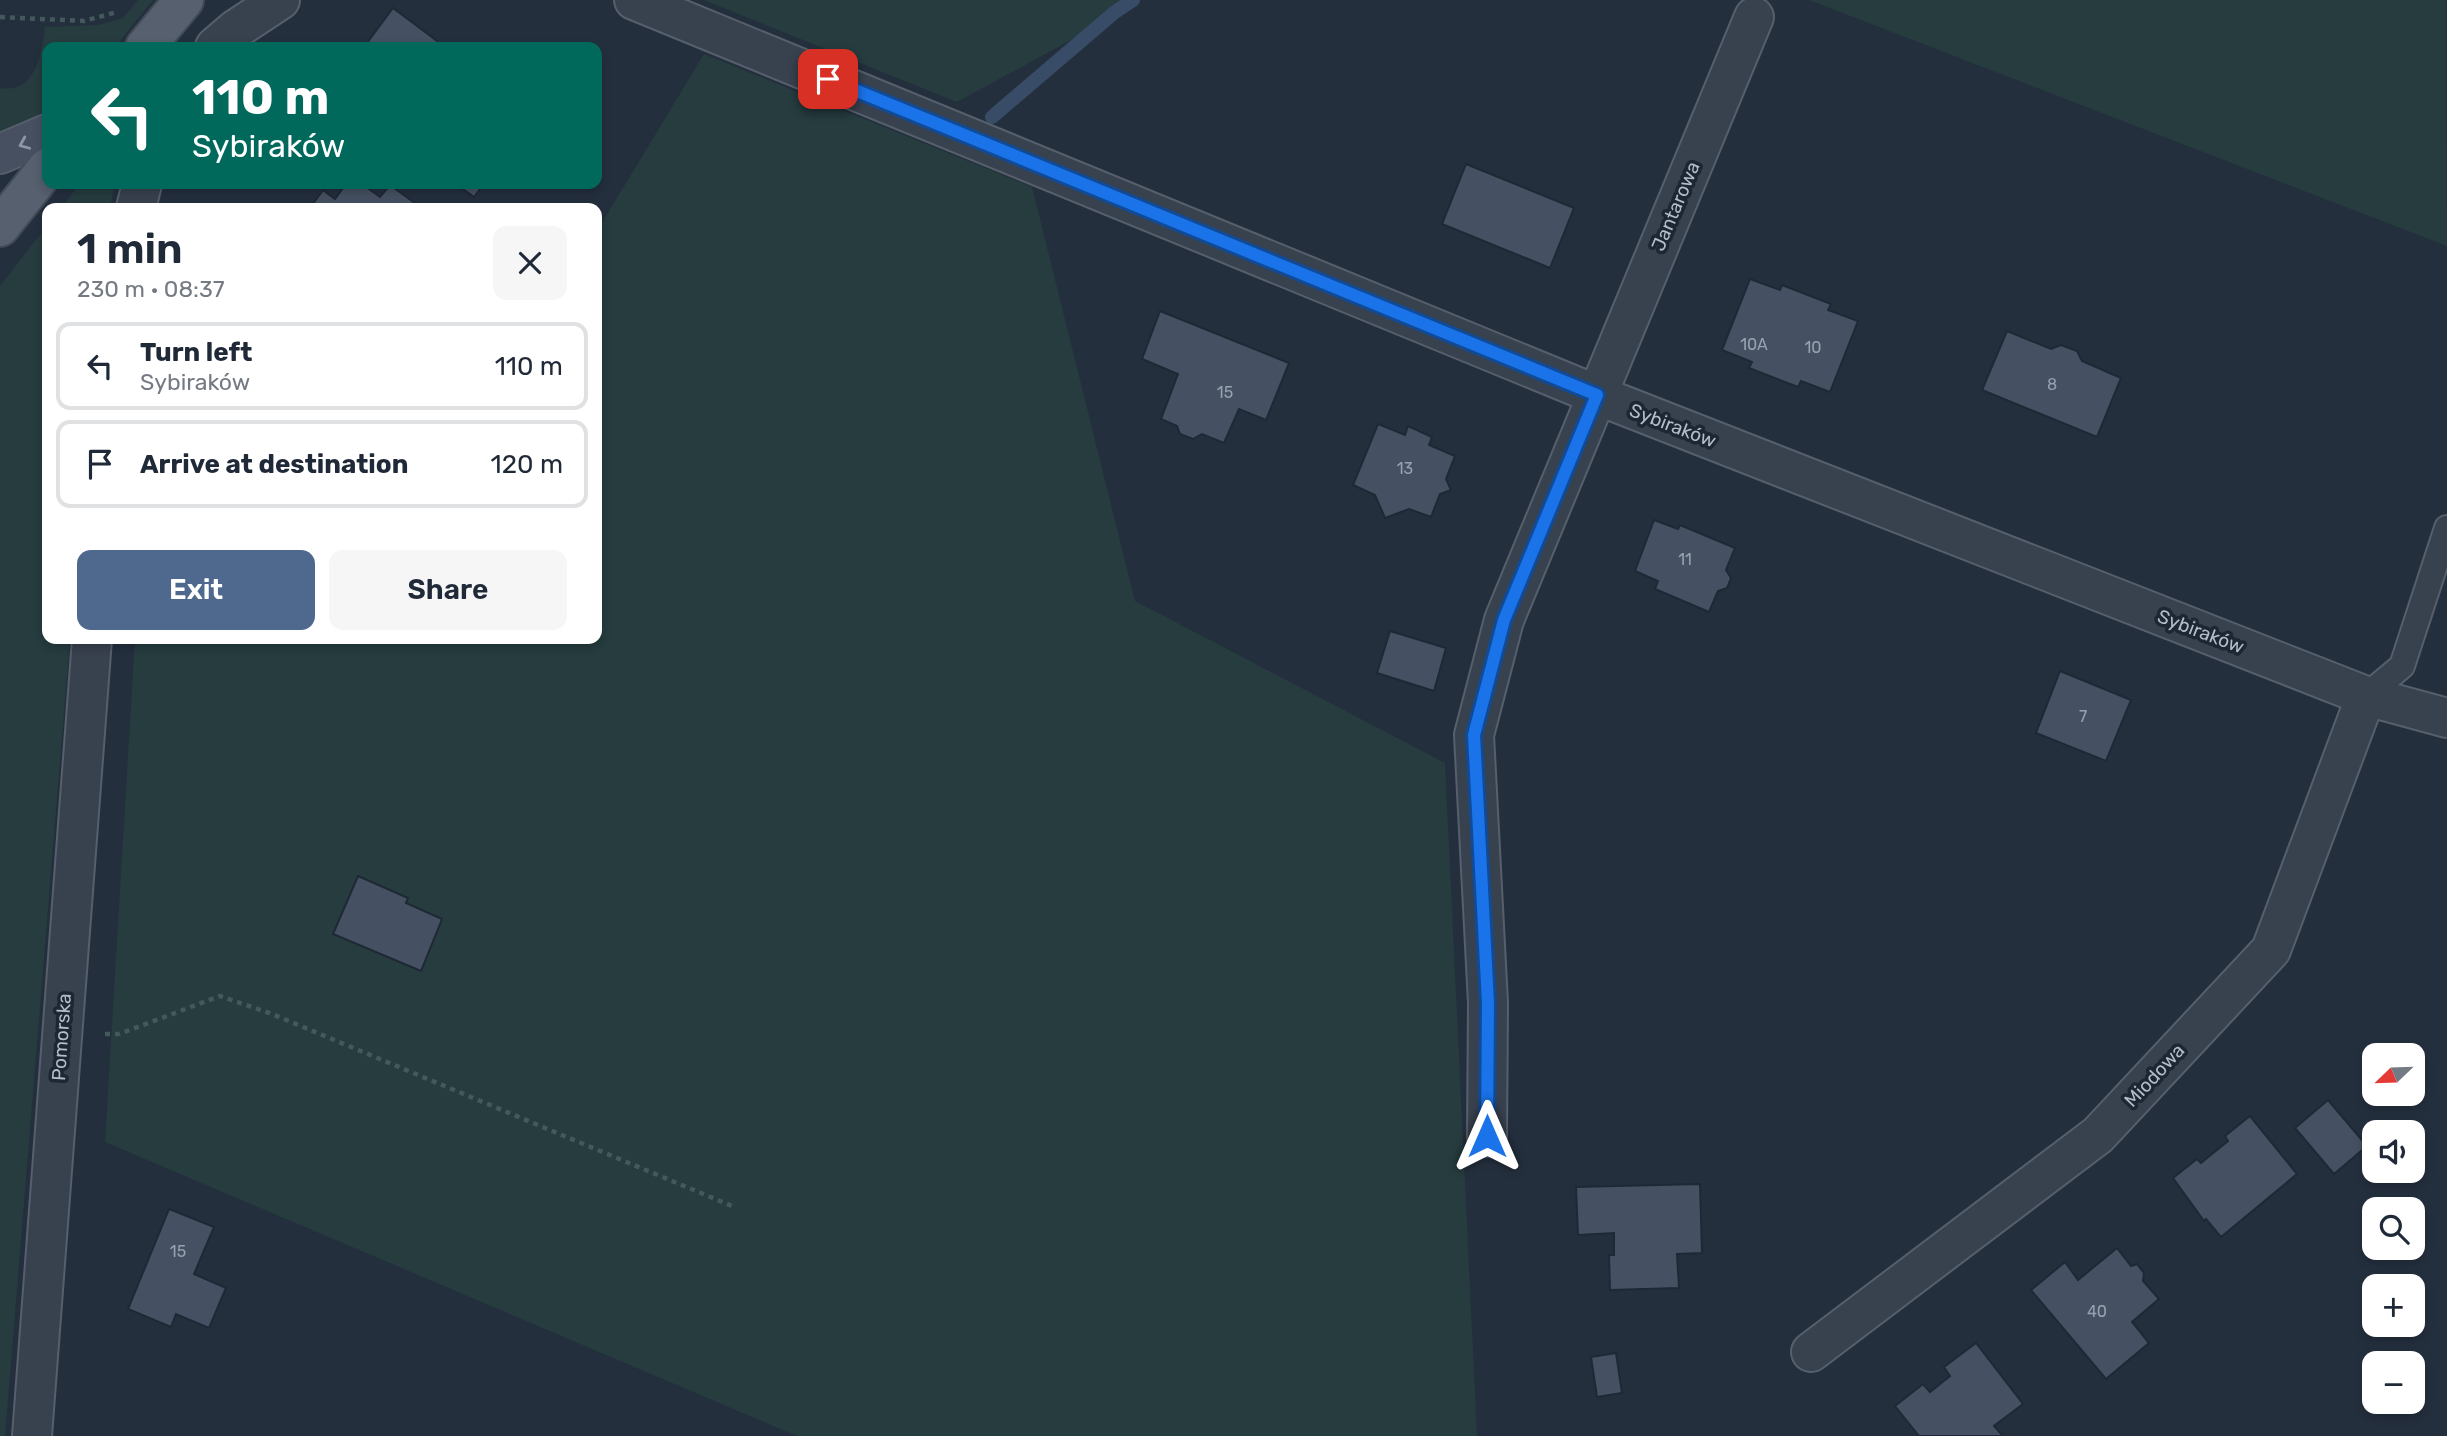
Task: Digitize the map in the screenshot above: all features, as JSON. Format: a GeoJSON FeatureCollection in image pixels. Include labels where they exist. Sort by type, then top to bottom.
{"type":"FeatureCollection","features":[{"type":"Feature","properties":{"kind":"main road"},"geometry":{"type":"LineString","coordinates":[[155,42],[184,0]]}},
{"type":"Feature","properties":{"kind":"main road"},"geometry":{"type":"LineString","coordinates":[[0,154],[42,136]]}},
{"type":"Feature","properties":{"kind":"main road"},"geometry":{"type":"LineString","coordinates":[[0,227],[42,174]]}},
{"type":"Feature","properties":{"kind":"street"},"geometry":{"type":"LineString","coordinates":[[221,42],[280,0]]}},
{"type":"Feature","properties":{"kind":"street","name":"Sybiraków"},"geometry":{"type":"LineString","coordinates":[[634,0],[1597,395],[2366,696],[2447,718]]}},
{"type":"Feature","properties":{"kind":"street","name":"Jantarowa"},"geometry":{"type":"LineString","coordinates":[[1487,1136],[1488,1003],[1474,735],[1504,620],[1754,17]]}},
{"type":"Feature","properties":{"kind":"street","name":"Pomorska"},"geometry":{"type":"LineString","coordinates":[[32,1436],[92,644]]}},
{"type":"Feature","properties":{"kind":"street","name":"Miodowa"},"geometry":{"type":"LineString","coordinates":[[1811,1352],[2098,1135],[2271,950],[2366,696]]}},
{"type":"Feature","properties":{"kind":"lane"},"geometry":{"type":"LineString","coordinates":[[2366,696],[2402,666],[2447,528]]}},
{"type":"Feature","properties":{"kind":"path"},"geometry":{"type":"LineString","coordinates":[[0,17],[83,21],[121,11]]}},
{"type":"Feature","properties":{"kind":"path"},"geometry":{"type":"LineString","coordinates":[[61,1029],[119,1034],[220,996],[272,1014],[732,1206]]}},
{"type":"Feature","properties":{"kind":"green space"},"geometry":{"type":"Polygon","coordinates":[[[138,0],[153,0],[119,42],[43,42],[45,27],[99,25],[123,18],[138,0]]]}},
{"type":"Feature","properties":{"kind":"green space"},"geometry":{"type":"Polygon","coordinates":[[[704,0],[1133,0],[1082,34],[957,102],[704,0]]]}},
{"type":"Feature","properties":{"kind":"green space"},"geometry":{"type":"Polygon","coordinates":[[[1809,0],[2446,0],[2447,246],[1809,0]]]}},
{"type":"Feature","properties":{"kind":"green space"},"geometry":{"type":"Polygon","coordinates":[[[42,48],[42,121],[0,145],[0,88],[22,85],[35,70],[42,48]]]}},
{"type":"Feature","properties":{"kind":"green space"},"geometry":{"type":"Polygon","coordinates":[[[704,54],[1032,187],[1135,601],[1445,763],[1477,1436],[797,1436],[105,1142],[135,644],[602,644],[602,223],[704,54]]]}},
{"type":"Feature","properties":{"kind":"green space"},"geometry":{"type":"Polygon","coordinates":[[[76,189],[114,189],[111,203],[65,203],[76,189]]]}},
{"type":"Feature","properties":{"kind":"green space"},"geometry":{"type":"Polygon","coordinates":[[[42,232],[42,644],[70,644],[5,1436],[0,1436],[0,286],[42,232]]]}},
{"type":"Feature","properties":{"kind":"building"},"geometry":{"type":"Polygon","coordinates":[[[393,8],[438,42],[368,42],[393,8]]]}},
{"type":"Feature","properties":{"kind":"building"},"geometry":{"type":"Polygon","coordinates":[[[1466,164],[1574,208],[1550,268],[1442,224],[1466,164]]]}},
{"type":"Feature","properties":{"kind":"building"},"geometry":{"type":"Polygon","coordinates":[[[342,189],[369,189],[380,197],[387,189],[396,189],[415,203],[314,203],[323,190],[335,199],[342,189]]]}},
{"type":"Feature","properties":{"kind":"building"},"geometry":{"type":"Polygon","coordinates":[[[463,189],[480,189],[474,197],[463,189]]]}},
{"type":"Feature","properties":{"kind":"building"},"geometry":{"type":"Polygon","coordinates":[[[1750,279],[1780,290],[1782,285],[1831,304],[1828,310],[1858,321],[1830,392],[1801,381],[1798,387],[1749,368],[1752,362],[1722,350],[1750,279]]]}},
{"type":"Feature","properties":{"kind":"building"},"geometry":{"type":"Polygon","coordinates":[[[1160,311],[1289,363],[1266,420],[1239,409],[1224,443],[1202,434],[1193,439],[1180,434],[1177,426],[1161,419],[1178,374],[1142,359],[1160,311]]]}},
{"type":"Feature","properties":{"kind":"building"},"geometry":{"type":"Polygon","coordinates":[[[2007,331],[2051,349],[2061,345],[2077,351],[2082,361],[2121,378],[2097,437],[1982,390],[2007,331]]]}},
{"type":"Feature","properties":{"kind":"building"},"geometry":{"type":"Polygon","coordinates":[[[1378,424],[1405,435],[1408,426],[1432,437],[1429,445],[1455,456],[1446,479],[1451,490],[1440,494],[1431,517],[1409,509],[1385,518],[1375,495],[1353,485],[1378,424]]]}},
{"type":"Feature","properties":{"kind":"building"},"geometry":{"type":"Polygon","coordinates":[[[1654,520],[1678,529],[1680,525],[1735,548],[1726,570],[1731,578],[1727,588],[1718,591],[1709,612],[1655,589],[1658,581],[1635,571],[1654,520]]]}},
{"type":"Feature","properties":{"kind":"building"},"geometry":{"type":"Polygon","coordinates":[[[1390,631],[1446,648],[1434,691],[1377,673],[1390,631]]]}},
{"type":"Feature","properties":{"kind":"building"},"geometry":{"type":"Polygon","coordinates":[[[2060,671],[2131,700],[2106,761],[2036,733],[2060,671]]]}},
{"type":"Feature","properties":{"kind":"building"},"geometry":{"type":"Polygon","coordinates":[[[358,876],[408,898],[406,903],[442,919],[421,971],[333,934],[358,876]]]}},
{"type":"Feature","properties":{"kind":"building"},"geometry":{"type":"Polygon","coordinates":[[[2328,1100],[2362,1140],[2362,1150],[2334,1174],[2295,1128],[2328,1100]]]}},
{"type":"Feature","properties":{"kind":"building"},"geometry":{"type":"Polygon","coordinates":[[[2250,1116],[2297,1174],[2221,1237],[2206,1219],[2204,1221],[2173,1178],[2197,1159],[2201,1163],[2228,1141],[2225,1136],[2250,1116]]]}},
{"type":"Feature","properties":{"kind":"building"},"geometry":{"type":"Polygon","coordinates":[[[1700,1184],[1702,1253],[1677,1254],[1679,1288],[1610,1290],[1609,1255],[1614,1255],[1614,1233],[1578,1235],[1576,1187],[1700,1184]]]}},
{"type":"Feature","properties":{"kind":"building"},"geometry":{"type":"Polygon","coordinates":[[[169,1209],[214,1227],[194,1274],[226,1288],[209,1328],[176,1314],[171,1327],[128,1309],[169,1209]]]}},
{"type":"Feature","properties":{"kind":"building"},"geometry":{"type":"Polygon","coordinates":[[[2117,1248],[2131,1266],[2137,1264],[2144,1273],[2143,1281],[2159,1299],[2132,1322],[2149,1343],[2106,1379],[2031,1290],[2065,1262],[2078,1280],[2117,1248]]]}},
{"type":"Feature","properties":{"kind":"building"},"geometry":{"type":"Polygon","coordinates":[[[1976,1343],[2023,1404],[1994,1426],[2003,1436],[1919,1436],[1895,1406],[1923,1384],[1930,1392],[1950,1376],[1944,1367],[1976,1343]]]}},
{"type":"Feature","properties":{"kind":"building"},"geometry":{"type":"Polygon","coordinates":[[[1616,1353],[1622,1393],[1597,1397],[1591,1357],[1616,1353]]]}},
{"type":"Feature","properties":{"kind":"waterway"},"geometry":{"type":"LineString","coordinates":[[992,117],[1115,12],[1133,0]]}},
{"type":"Feature","properties":{"kind":"route"},"geometry":{"type":"LineString","coordinates":[[828,79],[1597,395],[1504,620],[1474,735],[1488,1003],[1487,1136]]}}]}
